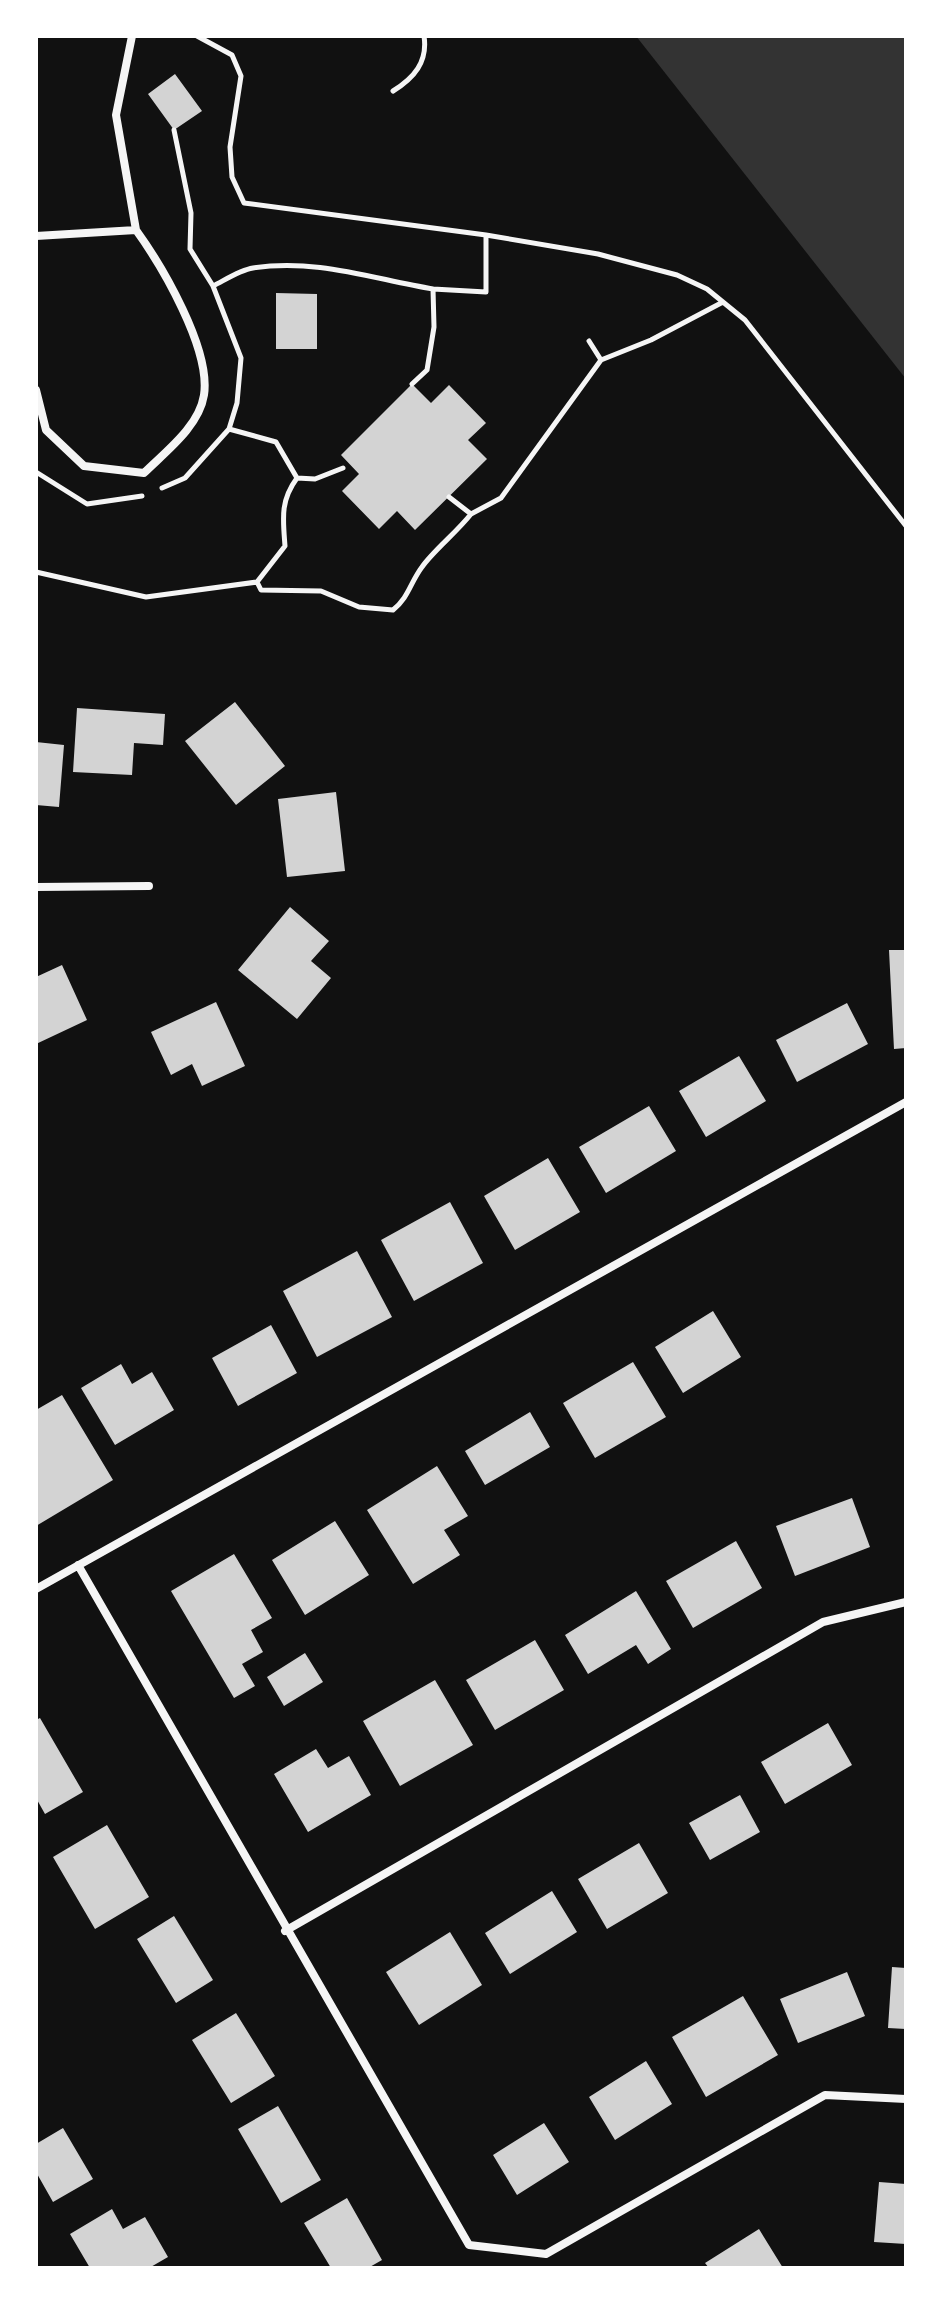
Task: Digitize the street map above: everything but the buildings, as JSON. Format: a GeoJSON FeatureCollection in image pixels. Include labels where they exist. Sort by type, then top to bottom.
{"type":"FeatureCollection","features":[{"type":"Feature","properties":{"kind":"street"},"geometry":{"type":"LineString","coordinates":[[36,390],[46,430],[84,466],[144,473],[189,428],[204,395],[198,347],[161,265],[136,230],[116,115],[132,36]]}},
{"type":"Feature","properties":{"kind":"street"},"geometry":{"type":"LineString","coordinates":[[36,236],[136,230]]}},
{"type":"Feature","properties":{"kind":"street"},"geometry":{"type":"LineString","coordinates":[[36,887],[149,886]]}},
{"type":"Feature","properties":{"kind":"street"},"geometry":{"type":"LineString","coordinates":[[36,1589],[906,1102]]}},
{"type":"Feature","properties":{"kind":"street"},"geometry":{"type":"LineString","coordinates":[[78,1565],[285,1931],[469,2245],[546,2254],[825,2095],[906,2099]]}},
{"type":"Feature","properties":{"kind":"street"},"geometry":{"type":"LineString","coordinates":[[285,1931],[823,1622],[906,1602]]}},
{"type":"Feature","properties":{"kind":"path"},"geometry":{"type":"LineString","coordinates":[[197,36],[232,55],[241,76],[230,147],[232,177],[244,203],[486,235],[598,254],[677,275],[723,302],[745,320],[906,526]]}},
{"type":"Feature","properties":{"kind":"path"},"geometry":{"type":"LineString","coordinates":[[393,91],[413,79],[426,50],[424,36]]}},
{"type":"Feature","properties":{"kind":"path"},"geometry":{"type":"LineString","coordinates":[[174,130],[191,213],[190,249],[213,286],[241,358],[237,403],[229,429],[276,442],[297,478]]}},
{"type":"Feature","properties":{"kind":"path"},"geometry":{"type":"LineString","coordinates":[[213,286],[250,268],[301,266],[346,268],[376,280],[433,289],[486,292],[486,235]]}},
{"type":"Feature","properties":{"kind":"path"},"geometry":{"type":"LineString","coordinates":[[412,384],[427,370],[434,327],[433,289]]}},
{"type":"Feature","properties":{"kind":"path"},"geometry":{"type":"LineString","coordinates":[[257,582],[261,590],[321,591],[359,607],[393,610],[407,599],[422,566],[471,514],[501,498],[601,360],[651,340],[723,302]]}},
{"type":"Feature","properties":{"kind":"path"},"geometry":{"type":"LineString","coordinates":[[589,341],[601,360]]}},
{"type":"Feature","properties":{"kind":"path"},"geometry":{"type":"LineString","coordinates":[[297,478],[315,479],[343,468]]}},
{"type":"Feature","properties":{"kind":"path"},"geometry":{"type":"LineString","coordinates":[[36,572],[146,597],[257,582],[285,546],[285,494],[297,478]]}},
{"type":"Feature","properties":{"kind":"path"},"geometry":{"type":"LineString","coordinates":[[449,497],[471,514]]}},
{"type":"Feature","properties":{"kind":"shaded area"},"geometry":{"type":"Polygon","coordinates":[[[636,36],[906,36],[906,379],[636,36]]]}}]}
